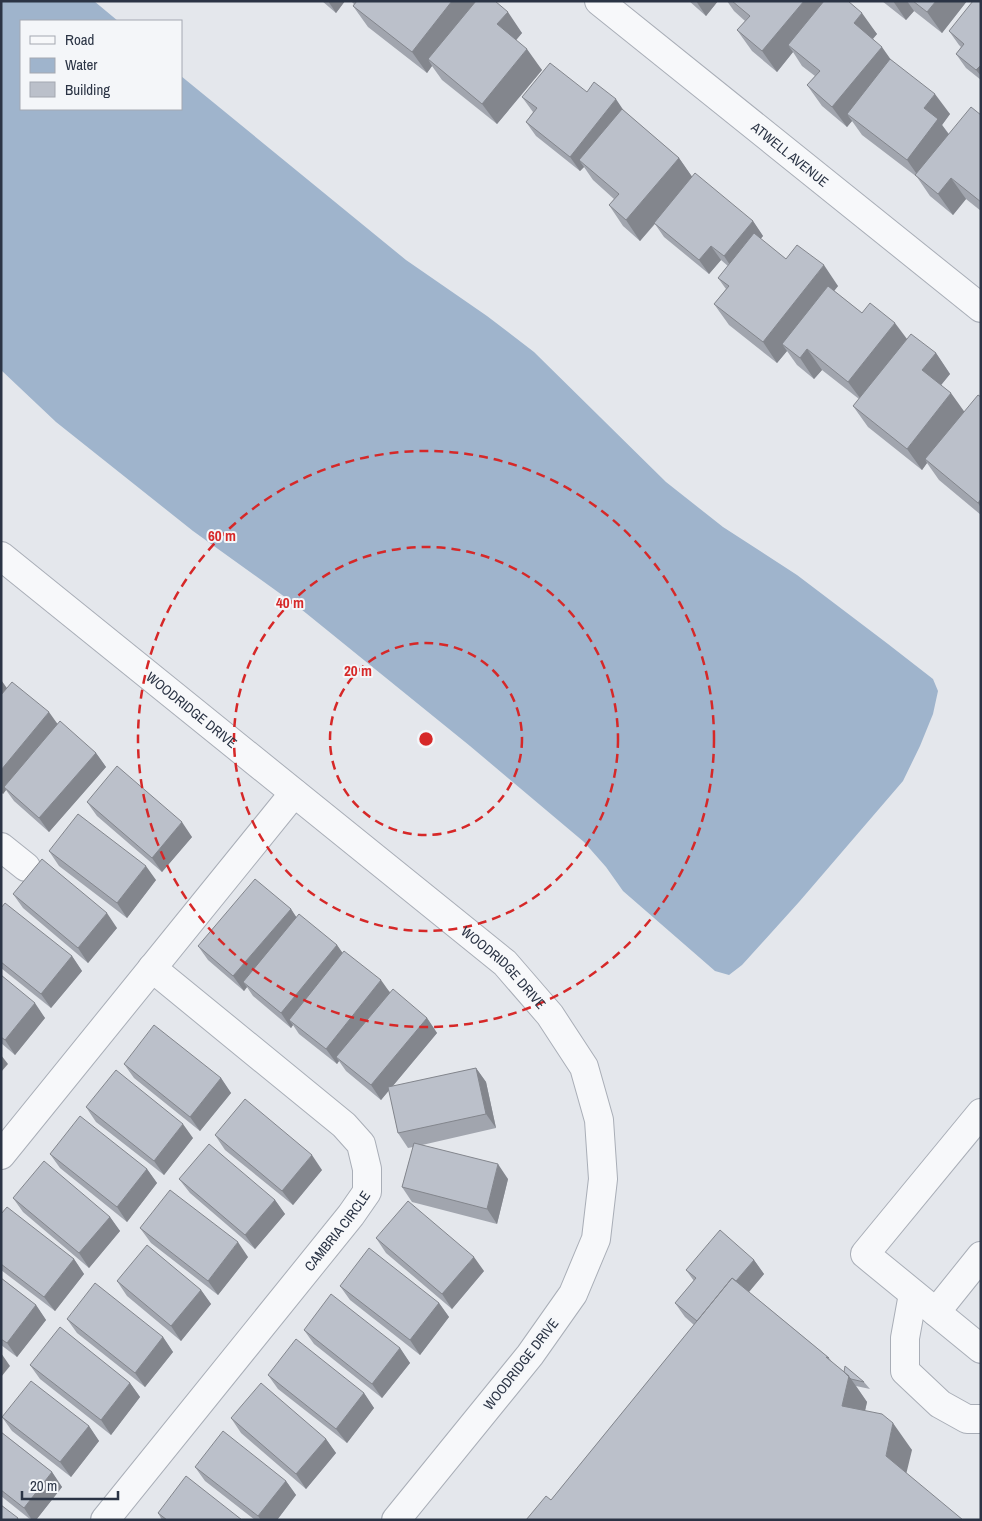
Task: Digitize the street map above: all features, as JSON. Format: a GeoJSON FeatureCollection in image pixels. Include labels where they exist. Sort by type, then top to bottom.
{"type":"FeatureCollection","features":[{"type":"Feature","properties":{"kind":"street","name":"ATWELL AVENUE"},"geometry":{"type":"LineString","coordinates":[[599,1],[981,308]]}},
{"type":"Feature","properties":{"kind":"street","name":"WOODRIDGE DRIVE"},"geometry":{"type":"LineString","coordinates":[[1,556],[505,963],[550,1015],[584,1067],[599,1120],[603,1179],[596,1239],[573,1294],[530,1355],[396,1520]]}},
{"type":"Feature","properties":{"kind":"street"},"geometry":{"type":"LineString","coordinates":[[1,1155],[294,793]]}},
{"type":"Feature","properties":{"kind":"street"},"geometry":{"type":"LineString","coordinates":[[1,847],[26,867]]}},
{"type":"Feature","properties":{"kind":"street","name":"CAMBRIA CIRCLE"},"geometry":{"type":"LineString","coordinates":[[105,1520],[351,1215],[366,1192],[367,1169],[361,1144],[344,1125],[152,968]]}},
{"type":"Feature","properties":{"kind":"street"},"geometry":{"type":"LineString","coordinates":[[981,1113],[865,1254],[981,1349]]}},
{"type":"Feature","properties":{"kind":"street"},"geometry":{"type":"LineString","coordinates":[[936,1312],[981,1256]]}},
{"type":"Feature","properties":{"kind":"street"},"geometry":{"type":"LineString","coordinates":[[914,1294],[905,1338],[905,1371],[940,1404],[967,1419],[981,1419]]}},
{"type":"Feature","properties":{"kind":"water"},"geometry":{"type":"Polygon","coordinates":[[[1,1],[94,1],[117,20],[20,20],[20,110],[182,110],[182,77],[406,260],[487,316],[534,352],[666,482],[723,527],[797,575],[933,679],[938,691],[933,714],[903,781],[742,965],[729,975],[715,971],[623,891],[606,867],[584,842],[470,746],[296,605],[193,531],[56,422],[1,370],[1,1]]]}},
{"type":"Feature","properties":{"kind":"building"},"geometry":{"type":"Polygon","coordinates":[[[357,1],[452,1],[412,52],[353,6],[357,1]]]}},
{"type":"Feature","properties":{"kind":"building"},"geometry":{"type":"Polygon","coordinates":[[[476,1],[495,1],[508,12],[497,24],[527,49],[482,104],[428,59],[476,1]]]}},
{"type":"Feature","properties":{"kind":"building"},"geometry":{"type":"Polygon","coordinates":[[[732,1],[804,1],[762,51],[737,30],[750,16],[732,1]]]}},
{"type":"Feature","properties":{"kind":"building"},"geometry":{"type":"Polygon","coordinates":[[[824,1],[848,1],[862,13],[854,23],[882,47],[832,107],[807,85],[820,71],[788,45],[824,1]]]}},
{"type":"Feature","properties":{"kind":"building"},"geometry":{"type":"Polygon","coordinates":[[[913,1],[936,1],[927,12],[913,1]]]}},
{"type":"Feature","properties":{"kind":"building"},"geometry":{"type":"Polygon","coordinates":[[[973,1],[981,1],[981,65],[976,70],[956,54],[964,44],[949,31],[973,1]]]}},
{"type":"Feature","properties":{"kind":"building"},"geometry":{"type":"Polygon","coordinates":[[[890,59],[935,94],[924,108],[938,119],[907,160],[847,114],[890,59]]]}},
{"type":"Feature","properties":{"kind":"building"},"geometry":{"type":"Polygon","coordinates":[[[550,63],[587,92],[594,82],[616,99],[570,157],[526,122],[537,108],[522,97],[550,63]]]}},
{"type":"Feature","properties":{"kind":"building"},"geometry":{"type":"Polygon","coordinates":[[[971,107],[981,115],[981,202],[951,178],[938,194],[915,175],[971,107]]]}},
{"type":"Feature","properties":{"kind":"building"},"geometry":{"type":"Polygon","coordinates":[[[622,109],[679,158],[626,220],[609,205],[619,194],[579,160],[622,109]]]}},
{"type":"Feature","properties":{"kind":"building"},"geometry":{"type":"Polygon","coordinates":[[[695,173],[753,221],[724,256],[711,246],[699,260],[654,223],[695,173]]]}},
{"type":"Feature","properties":{"kind":"building"},"geometry":{"type":"Polygon","coordinates":[[[754,233],[786,259],[797,245],[824,265],[763,342],[714,304],[729,286],[718,278],[754,233]]]}},
{"type":"Feature","properties":{"kind":"building"},"geometry":{"type":"Polygon","coordinates":[[[828,286],[862,313],[870,303],[895,323],[848,382],[807,349],[800,358],[782,344],[828,286]]]}},
{"type":"Feature","properties":{"kind":"building"},"geometry":{"type":"Polygon","coordinates":[[[911,334],[936,353],[922,370],[951,393],[907,449],[853,406],[911,334]]]}},
{"type":"Feature","properties":{"kind":"building"},"geometry":{"type":"Polygon","coordinates":[[[978,395],[981,397],[981,499],[978,503],[925,459],[978,395]]]}},
{"type":"Feature","properties":{"kind":"building"},"geometry":{"type":"Polygon","coordinates":[[[12,682],[49,712],[1,770],[1,695],[12,682]]]}},
{"type":"Feature","properties":{"kind":"building"},"geometry":{"type":"Polygon","coordinates":[[[60,721],[96,753],[39,818],[4,787],[60,721]]]}},
{"type":"Feature","properties":{"kind":"building"},"geometry":{"type":"Polygon","coordinates":[[[117,766],[182,822],[152,858],[87,802],[117,766]]]}},
{"type":"Feature","properties":{"kind":"building"},"geometry":{"type":"Polygon","coordinates":[[[78,814],[146,866],[117,903],[49,851],[78,814]]]}},
{"type":"Feature","properties":{"kind":"building"},"geometry":{"type":"Polygon","coordinates":[[[42,859],[107,913],[78,948],[13,894],[42,859]]]}},
{"type":"Feature","properties":{"kind":"building"},"geometry":{"type":"Polygon","coordinates":[[[255,879],[291,909],[233,976],[198,946],[255,879]]]}},
{"type":"Feature","properties":{"kind":"building"},"geometry":{"type":"Polygon","coordinates":[[[5,903],[72,956],[41,994],[1,962],[1,908],[5,903]]]}},
{"type":"Feature","properties":{"kind":"building"},"geometry":{"type":"Polygon","coordinates":[[[299,914],[337,945],[281,1013],[243,982],[299,914]]]}},
{"type":"Feature","properties":{"kind":"building"},"geometry":{"type":"Polygon","coordinates":[[[344,951],[381,980],[326,1049],[289,1020],[344,951]]]}},
{"type":"Feature","properties":{"kind":"building"},"geometry":{"type":"Polygon","coordinates":[[[1,975],[35,1003],[5,1040],[1,1037],[1,975]]]}},
{"type":"Feature","properties":{"kind":"building"},"geometry":{"type":"Polygon","coordinates":[[[393,989],[427,1018],[371,1085],[336,1057],[393,989]]]}},
{"type":"Feature","properties":{"kind":"building"},"geometry":{"type":"Polygon","coordinates":[[[154,1025],[221,1078],[190,1117],[124,1064],[154,1025]]]}},
{"type":"Feature","properties":{"kind":"building"},"geometry":{"type":"Polygon","coordinates":[[[476,1068],[486,1114],[398,1133],[388,1087],[476,1068]]]}},
{"type":"Feature","properties":{"kind":"building"},"geometry":{"type":"Polygon","coordinates":[[[116,1070],[183,1124],[154,1161],[86,1107],[116,1070]]]}},
{"type":"Feature","properties":{"kind":"building"},"geometry":{"type":"Polygon","coordinates":[[[245,1099],[312,1155],[282,1191],[215,1135],[245,1099]]]}},
{"type":"Feature","properties":{"kind":"building"},"geometry":{"type":"Polygon","coordinates":[[[80,1116],[147,1169],[117,1207],[50,1154],[80,1116]]]}},
{"type":"Feature","properties":{"kind":"building"},"geometry":{"type":"Polygon","coordinates":[[[414,1143],[498,1164],[487,1209],[402,1187],[414,1143]]]}},
{"type":"Feature","properties":{"kind":"building"},"geometry":{"type":"Polygon","coordinates":[[[209,1144],[275,1200],[245,1235],[179,1179],[209,1144]]]}},
{"type":"Feature","properties":{"kind":"building"},"geometry":{"type":"Polygon","coordinates":[[[44,1161],[110,1217],[79,1253],[13,1198],[44,1161]]]}},
{"type":"Feature","properties":{"kind":"building"},"geometry":{"type":"Polygon","coordinates":[[[170,1190],[238,1242],[208,1281],[140,1228],[170,1190]]]}},
{"type":"Feature","properties":{"kind":"building"},"geometry":{"type":"Polygon","coordinates":[[[408,1201],[474,1257],[442,1294],[376,1238],[408,1201]]]}},
{"type":"Feature","properties":{"kind":"building"},"geometry":{"type":"Polygon","coordinates":[[[7,1207],[74,1259],[44,1297],[1,1264],[1,1214],[7,1207]]]}},
{"type":"Feature","properties":{"kind":"building"},"geometry":{"type":"Polygon","coordinates":[[[720,1230],[754,1260],[736,1281],[732,1278],[697,1321],[675,1303],[696,1278],[686,1270],[720,1230]]]}},
{"type":"Feature","properties":{"kind":"building"},"geometry":{"type":"Polygon","coordinates":[[[147,1245],[201,1290],[171,1326],[117,1281],[147,1245]]]}},
{"type":"Feature","properties":{"kind":"building"},"geometry":{"type":"Polygon","coordinates":[[[369,1248],[439,1303],[410,1340],[340,1286],[369,1248]]]}},
{"type":"Feature","properties":{"kind":"building"},"geometry":{"type":"Polygon","coordinates":[[[1,1278],[36,1305],[7,1343],[1,1339],[1,1278]]]}},
{"type":"Feature","properties":{"kind":"building"},"geometry":{"type":"Polygon","coordinates":[[[732,1278],[849,1376],[842,1406],[882,1414],[893,1423],[886,1456],[963,1520],[526,1520],[546,1496],[551,1500],[732,1278]]]}},
{"type":"Feature","properties":{"kind":"building"},"geometry":{"type":"Polygon","coordinates":[[[95,1283],[163,1337],[135,1373],[67,1319],[95,1283]]]}},
{"type":"Feature","properties":{"kind":"building"},"geometry":{"type":"Polygon","coordinates":[[[331,1294],[400,1348],[372,1384],[304,1330],[331,1294]]]}},
{"type":"Feature","properties":{"kind":"building"},"geometry":{"type":"Polygon","coordinates":[[[60,1327],[130,1383],[101,1420],[30,1365],[60,1327]]]}},
{"type":"Feature","properties":{"kind":"building"},"geometry":{"type":"Polygon","coordinates":[[[296,1339],[364,1393],[336,1429],[268,1375],[296,1339]]]}},
{"type":"Feature","properties":{"kind":"building"},"geometry":{"type":"Polygon","coordinates":[[[845,1366],[864,1382],[851,1379],[844,1372],[845,1366]]]}},
{"type":"Feature","properties":{"kind":"building"},"geometry":{"type":"Polygon","coordinates":[[[31,1381],[89,1426],[60,1462],[2,1417],[31,1381]]]}},
{"type":"Feature","properties":{"kind":"building"},"geometry":{"type":"Polygon","coordinates":[[[261,1383],[326,1439],[296,1474],[231,1418],[261,1383]]]}},
{"type":"Feature","properties":{"kind":"building"},"geometry":{"type":"Polygon","coordinates":[[[223,1431],[286,1481],[258,1516],[195,1467],[223,1431]]]}},
{"type":"Feature","properties":{"kind":"building"},"geometry":{"type":"Polygon","coordinates":[[[1,1432],[52,1472],[24,1508],[1,1490],[1,1432]]]}},
{"type":"Feature","properties":{"kind":"building"},"geometry":{"type":"Polygon","coordinates":[[[186,1476],[242,1520],[167,1520],[158,1513],[186,1476]]]}},
{"type":"Feature","properties":{"kind":"building"},"geometry":{"type":"Polygon","coordinates":[[[1,1505],[18,1518],[17,1520],[1,1520],[1,1505]]]}}]}
